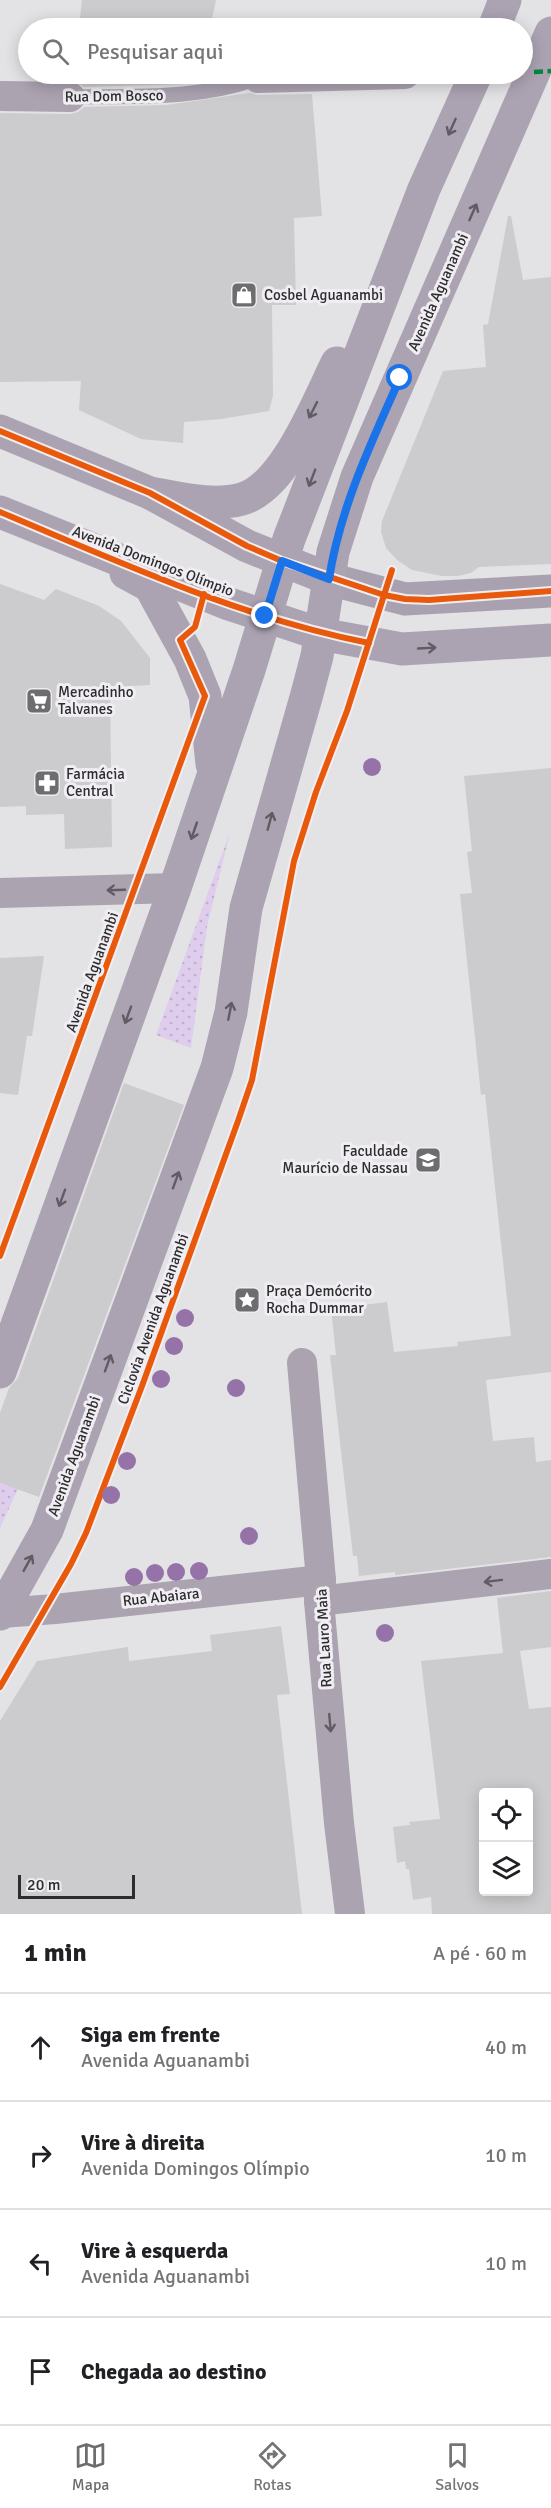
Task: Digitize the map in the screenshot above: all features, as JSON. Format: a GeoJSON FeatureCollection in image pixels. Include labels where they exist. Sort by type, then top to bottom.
{"type":"FeatureCollection","features":[{"type":"Feature","properties":{"kind":"main road"},"geometry":{"type":"LineString","coordinates":[[498,18],[505,0]]}},
{"type":"Feature","properties":{"kind":"main road","name":"Avenida Aguanambi"},"geometry":{"type":"LineString","coordinates":[[533,74],[551,33]]}},
{"type":"Feature","properties":{"kind":"main road"},"geometry":{"type":"LineString","coordinates":[[150,493],[206,502],[243,499],[264,486],[287,462],[424,189],[471,84]]}},
{"type":"Feature","properties":{"kind":"main road","name":"Avenida Aguanambi"},"geometry":{"type":"LineString","coordinates":[[0,1613],[47,1530],[217,1068],[231,1012],[246,908],[307,694],[321,634],[333,552],[357,477],[529,84]]}},
{"type":"Feature","properties":{"kind":"main road"},"geometry":{"type":"LineString","coordinates":[[0,1372],[175,888],[289,538],[424,189]]}},
{"type":"Feature","properties":{"kind":"main road"},"geometry":{"type":"LineString","coordinates":[[0,431],[150,493],[247,546],[329,579],[405,599],[551,591]]}},
{"type":"Feature","properties":{"kind":"main road","name":"Avenida Domingos Olímpio"},"geometry":{"type":"LineString","coordinates":[[0,512],[265,616],[321,634],[402,649],[551,640]]}},
{"type":"Feature","properties":{"kind":"main road"},"geometry":{"type":"LineString","coordinates":[[75,543],[150,586],[180,640],[205,696],[213,776]]}},
{"type":"Feature","properties":{"kind":"street","name":"Rua Dom Bosco"},"geometry":{"type":"LineString","coordinates":[[0,96],[70,97]]}},
{"type":"Feature","properties":{"kind":"street"},"geometry":{"type":"LineString","coordinates":[[0,893],[175,888]]}},
{"type":"Feature","properties":{"kind":"street","name":"Rua Lauro Maia"},"geometry":{"type":"LineString","coordinates":[[302,1363],[339,1823],[350,1914]]}},
{"type":"Feature","properties":{"kind":"street","name":"Rua Abaiara"},"geometry":{"type":"LineString","coordinates":[[0,1613],[551,1574]]}},
{"type":"Feature","properties":{"kind":"lane","name":"Rua Dom Bosco"},"geometry":{"type":"LineString","coordinates":[[70,97],[175,95],[242,84]]}},
{"type":"Feature","properties":{"kind":"shaded area"},"geometry":{"type":"Polygon","coordinates":[[[230,832],[207,927],[191,1048],[156,1035],[230,832]]]}},
{"type":"Feature","properties":{"kind":"shaded area"},"geometry":{"type":"Polygon","coordinates":[[[0,1483],[18,1489],[0,1528],[0,1483]]]}},
{"type":"Feature","properties":{"kind":"building"},"geometry":{"type":"Polygon","coordinates":[[[82,0],[216,0],[212,18],[80,18],[82,0]]]}},
{"type":"Feature","properties":{"kind":"building"},"geometry":{"type":"Polygon","coordinates":[[[80,84],[188,84],[84,87],[80,84]]]}},
{"type":"Feature","properties":{"kind":"building"},"geometry":{"type":"Polygon","coordinates":[[[250,93],[258,95],[312,94],[322,216],[294,218],[296,305],[272,305],[273,396],[269,411],[184,422],[183,443],[141,439],[79,410],[81,381],[0,382],[0,113],[70,114],[84,107],[166,105],[250,93]]]}},
{"type":"Feature","properties":{"kind":"building"},"geometry":{"type":"Polygon","coordinates":[[[508,216],[511,216],[523,280],[551,277],[551,564],[479,567],[471,573],[458,576],[442,576],[412,570],[397,560],[386,548],[381,532],[382,521],[443,371],[486,367],[483,325],[488,324],[508,216]]]}},
{"type":"Feature","properties":{"kind":"building"},"geometry":{"type":"Polygon","coordinates":[[[0,584],[44,600],[56,589],[99,606],[121,621],[150,658],[150,685],[110,687],[112,847],[65,849],[64,814],[26,815],[26,806],[0,807],[0,584]]]}},
{"type":"Feature","properties":{"kind":"building"},"geometry":{"type":"Polygon","coordinates":[[[551,768],[551,1372],[486,1380],[493,1441],[534,1437],[536,1462],[551,1460],[551,1557],[395,1575],[395,1572],[359,1576],[357,1556],[353,1556],[330,1355],[336,1355],[331,1309],[387,1302],[394,1352],[458,1346],[457,1342],[511,1336],[485,1094],[481,1095],[460,894],[472,893],[467,852],[472,851],[464,776],[551,768]]]}},
{"type":"Feature","properties":{"kind":"building"},"geometry":{"type":"Polygon","coordinates":[[[44,956],[32,1036],[27,1036],[18,1095],[0,1093],[0,958],[44,956]]]}},
{"type":"Feature","properties":{"kind":"building"},"geometry":{"type":"Polygon","coordinates":[[[124,1083],[184,1105],[39,1497],[0,1483],[0,1413],[9,1388],[18,1378],[124,1083]]]}},
{"type":"Feature","properties":{"kind":"building"},"geometry":{"type":"Polygon","coordinates":[[[551,1591],[551,1647],[520,1651],[529,1709],[551,1707],[551,1914],[432,1914],[431,1897],[413,1900],[409,1869],[406,1869],[405,1861],[397,1863],[393,1827],[410,1825],[409,1822],[440,1819],[421,1661],[503,1653],[497,1598],[551,1591]]]}},
{"type":"Feature","properties":{"kind":"building"},"geometry":{"type":"Polygon","coordinates":[[[281,1626],[290,1694],[277,1695],[302,1914],[0,1914],[0,1721],[37,1661],[128,1647],[129,1661],[212,1651],[210,1635],[281,1626]]]}},
{"type":"Feature","properties":{"kind":"marked path"},"geometry":{"type":"LineString","coordinates":[[534,72],[551,71]]}},
{"type":"Feature","properties":{"kind":"cycle path"},"geometry":{"type":"LineString","coordinates":[[0,431],[150,493],[247,546],[282,561],[384,595],[429,600],[551,591]]}},
{"type":"Feature","properties":{"kind":"cycle path"},"geometry":{"type":"LineString","coordinates":[[0,512],[136,569],[228,604],[274,619],[369,643]]}},
{"type":"Feature","properties":{"kind":"cycle path","name":"Ciclovia Avenida Aguanambi"},"geometry":{"type":"LineString","coordinates":[[0,1687],[71,1564],[86,1533],[238,1121],[252,1080],[294,861],[316,792],[347,711],[392,570]]}},
{"type":"Feature","properties":{"kind":"cycle path"},"geometry":{"type":"LineString","coordinates":[[0,1256],[205,696],[180,640],[195,627],[204,594]]}},
{"type":"Feature","properties":{"kind":"place","name":"Cosbel Aguanambi"},"geometry":{"type":"Point","coordinates":[244,295]}},
{"type":"Feature","properties":{"kind":"place","name":"Mercadinho Talvanes"},"geometry":{"type":"Point","coordinates":[39,701]}},
{"type":"Feature","properties":{"kind":"place","name":"Farmácia Central"},"geometry":{"type":"Point","coordinates":[47,783]}},
{"type":"Feature","properties":{"kind":"place","name":"Faculdade Maurício de Nassau"},"geometry":{"type":"Point","coordinates":[428,1160]}},
{"type":"Feature","properties":{"kind":"place","name":"Praça Demócrito Rocha Dummar"},"geometry":{"type":"Point","coordinates":[247,1300]}},
{"type":"Feature","properties":{"kind":"route"},"geometry":{"type":"LineString","coordinates":[[265,616],[282,561],[329,579],[333,552],[357,477],[400,378]]}}]}
